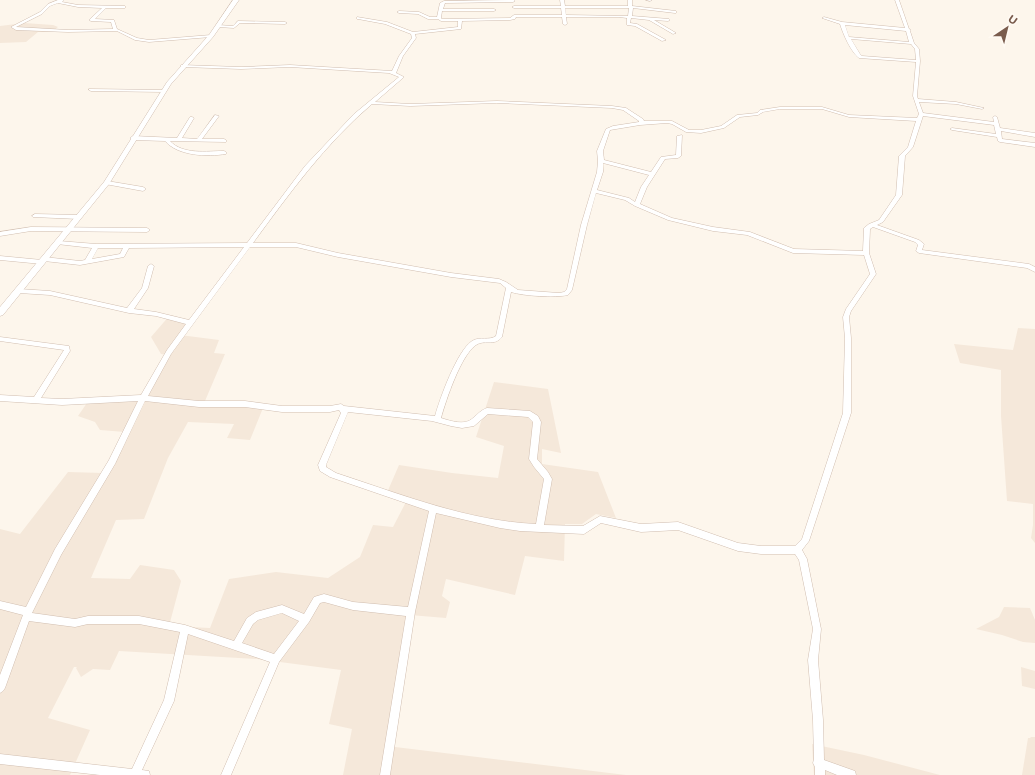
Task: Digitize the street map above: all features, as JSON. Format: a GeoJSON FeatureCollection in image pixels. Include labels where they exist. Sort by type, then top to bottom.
{"type":"FeatureCollection","features":[{"type":"Feature","properties":{"kind":"street"},"geometry":{"type":"LineString","coordinates":[[1,311],[107,183],[133,138],[164,91],[183,66],[211,36],[236,0]]}},
{"type":"Feature","properties":{"kind":"street"},"geometry":{"type":"LineString","coordinates":[[562,0],[565,24]]}},
{"type":"Feature","properties":{"kind":"street"},"geometry":{"type":"LineString","coordinates":[[614,0],[616,6]]}},
{"type":"Feature","properties":{"kind":"street"},"geometry":{"type":"LineString","coordinates":[[630,0],[632,7],[628,24],[636,25],[664,40]]}},
{"type":"Feature","properties":{"kind":"street"},"geometry":{"type":"LineString","coordinates":[[344,409],[342,419],[322,465],[323,469],[333,475],[434,508],[500,524],[520,527],[584,530],[600,519],[641,528],[678,526],[738,547],[761,550],[797,550],[805,541],[847,413],[848,338],[846,317],[848,311],[873,274],[866,253],[866,231],[870,225],[881,221],[899,195],[902,156],[910,147],[920,117],[915,96],[918,61],[917,49],[912,43],[909,30],[897,0]]}},
{"type":"Feature","properties":{"kind":"street"},"geometry":{"type":"LineString","coordinates":[[124,7],[104,8],[60,1],[48,6],[41,13],[13,27],[29,30],[115,30],[144,40],[211,36]]}},
{"type":"Feature","properties":{"kind":"street"},"geometry":{"type":"LineString","coordinates":[[439,18],[442,3],[444,2],[514,1],[514,16]]}},
{"type":"Feature","properties":{"kind":"street"},"geometry":{"type":"LineString","coordinates":[[494,2],[495,19]]}},
{"type":"Feature","properties":{"kind":"street"},"geometry":{"type":"LineString","coordinates":[[514,7],[616,6],[675,12]]}},
{"type":"Feature","properties":{"kind":"street"},"geometry":{"type":"LineString","coordinates":[[602,7],[602,16]]}},
{"type":"Feature","properties":{"kind":"street"},"geometry":{"type":"LineString","coordinates":[[104,8],[91,20],[112,21],[115,30]]}},
{"type":"Feature","properties":{"kind":"street"},"geometry":{"type":"LineString","coordinates":[[440,10],[494,10]]}},
{"type":"Feature","properties":{"kind":"street"},"geometry":{"type":"LineString","coordinates":[[400,12],[421,13],[429,18],[460,20],[512,19],[514,16],[631,16],[668,20]]}},
{"type":"Feature","properties":{"kind":"street"},"geometry":{"type":"LineString","coordinates":[[543,16],[543,23]]}},
{"type":"Feature","properties":{"kind":"street"},"geometry":{"type":"LineString","coordinates":[[358,18],[386,24],[413,33],[460,28],[460,20]]}},
{"type":"Feature","properties":{"kind":"street"},"geometry":{"type":"LineString","coordinates":[[648,18],[674,33]]}},
{"type":"Feature","properties":{"kind":"street"},"geometry":{"type":"LineString","coordinates":[[824,18],[842,23],[909,30]]}},
{"type":"Feature","properties":{"kind":"street"},"geometry":{"type":"LineString","coordinates":[[218,26],[234,27],[239,22],[285,24]]}},
{"type":"Feature","properties":{"kind":"street"},"geometry":{"type":"LineString","coordinates":[[842,23],[858,55],[861,57],[918,61]]}},
{"type":"Feature","properties":{"kind":"street"},"geometry":{"type":"LineString","coordinates":[[394,72],[401,56],[414,38],[413,33]]}},
{"type":"Feature","properties":{"kind":"street"},"geometry":{"type":"LineString","coordinates":[[849,38],[912,43]]}},
{"type":"Feature","properties":{"kind":"street"},"geometry":{"type":"LineString","coordinates":[[0,688],[28,614],[58,552],[112,462],[143,398],[169,352],[307,167],[356,115],[402,77],[394,72],[290,66],[241,68],[183,66]]}},
{"type":"Feature","properties":{"kind":"street"},"geometry":{"type":"LineString","coordinates":[[92,90],[164,91]]}},
{"type":"Feature","properties":{"kind":"street"},"geometry":{"type":"LineString","coordinates":[[917,100],[956,103],[982,108]]}},
{"type":"Feature","properties":{"kind":"street"},"geometry":{"type":"LineString","coordinates":[[372,103],[410,105],[497,102],[612,107],[629,111],[641,120],[642,123]]}},
{"type":"Feature","properties":{"kind":"street"},"geometry":{"type":"LineString","coordinates":[[59,242],[96,246],[296,245],[360,259],[451,275],[505,282],[509,288],[518,292],[559,295],[566,294],[570,289],[584,225],[601,161],[600,151],[608,129],[642,123],[671,122],[687,130],[698,132],[718,128],[734,121],[739,116],[758,114],[762,111],[780,108],[822,108],[849,116],[920,117],[996,127],[1035,135]]}},
{"type":"Feature","properties":{"kind":"street"},"geometry":{"type":"LineString","coordinates":[[198,139],[217,116]]}},
{"type":"Feature","properties":{"kind":"street"},"geometry":{"type":"LineString","coordinates":[[995,117],[1000,140],[1035,145]]}},
{"type":"Feature","properties":{"kind":"street"},"geometry":{"type":"LineString","coordinates":[[178,140],[192,118]]}},
{"type":"Feature","properties":{"kind":"street"},"geometry":{"type":"LineString","coordinates":[[952,129],[999,136]]}},
{"type":"Feature","properties":{"kind":"street"},"geometry":{"type":"LineString","coordinates":[[637,205],[644,187],[663,158],[678,156],[680,136]]}},
{"type":"Feature","properties":{"kind":"street"},"geometry":{"type":"LineString","coordinates":[[133,138],[224,141]]}},
{"type":"Feature","properties":{"kind":"street"},"geometry":{"type":"LineString","coordinates":[[166,139],[169,144],[176,149],[224,154]]}},
{"type":"Feature","properties":{"kind":"street"},"geometry":{"type":"LineString","coordinates":[[601,161],[653,174]]}},
{"type":"Feature","properties":{"kind":"street"},"geometry":{"type":"LineString","coordinates":[[107,183],[143,189]]}},
{"type":"Feature","properties":{"kind":"street"},"geometry":{"type":"LineString","coordinates":[[594,191],[627,199],[637,205],[670,219],[713,229],[748,233],[793,251],[866,253]]}},
{"type":"Feature","properties":{"kind":"street"},"geometry":{"type":"LineString","coordinates":[[35,216],[79,217]]}},
{"type":"Feature","properties":{"kind":"street"},"geometry":{"type":"LineString","coordinates":[[870,225],[917,241],[920,244],[919,251],[1029,266],[1035,270]]}},
{"type":"Feature","properties":{"kind":"street"},"geometry":{"type":"LineString","coordinates":[[0,234],[31,229],[147,230]]}},
{"type":"Feature","properties":{"kind":"street"},"geometry":{"type":"LineString","coordinates":[[87,262],[96,246]]}},
{"type":"Feature","properties":{"kind":"street"},"geometry":{"type":"LineString","coordinates":[[0,258],[80,263],[122,256],[128,246]]}},
{"type":"Feature","properties":{"kind":"street"},"geometry":{"type":"LineString","coordinates":[[129,311],[145,288],[151,266]]}},
{"type":"Feature","properties":{"kind":"street"},"geometry":{"type":"LineString","coordinates":[[437,420],[456,370],[472,344],[478,341],[496,339],[499,336],[509,288]]}},
{"type":"Feature","properties":{"kind":"street"},"geometry":{"type":"LineString","coordinates":[[19,291],[50,293],[129,311],[156,314],[191,323]]}},
{"type":"Feature","properties":{"kind":"street"},"geometry":{"type":"LineString","coordinates":[[0,339],[66,348],[67,351],[36,400]]}},
{"type":"Feature","properties":{"kind":"street"},"geometry":{"type":"LineString","coordinates":[[0,398],[62,402],[143,398],[199,404],[245,404],[282,409],[330,409],[341,407],[344,409],[434,418],[437,420],[464,425],[474,422],[481,413],[487,411],[530,414],[537,422],[533,459],[534,463],[547,476],[548,479],[540,527]]}},
{"type":"Feature","properties":{"kind":"street"},"geometry":{"type":"LineString","coordinates":[[385,775],[411,612],[434,508]]}},
{"type":"Feature","properties":{"kind":"street"},"geometry":{"type":"LineString","coordinates":[[797,550],[804,559],[817,629],[813,660],[818,720],[818,763],[820,775]]}},
{"type":"Feature","properties":{"kind":"street"},"geometry":{"type":"LineString","coordinates":[[226,775],[276,659],[320,598],[353,606],[411,612]]}},
{"type":"Feature","properties":{"kind":"street"},"geometry":{"type":"LineString","coordinates":[[0,605],[28,614],[75,623],[88,620],[139,620],[185,629],[276,659]]}},
{"type":"Feature","properties":{"kind":"street"},"geometry":{"type":"LineString","coordinates":[[236,645],[250,621],[256,616],[282,609],[306,619]]}},
{"type":"Feature","properties":{"kind":"street"},"geometry":{"type":"LineString","coordinates":[[0,759],[140,774],[169,701],[185,629]]}},
{"type":"Feature","properties":{"kind":"street"},"geometry":{"type":"LineString","coordinates":[[818,763],[851,775]]}},
{"type":"Feature","properties":{"kind":"shaded area"},"geometry":{"type":"Polygon","coordinates":[[[24,23],[53,25],[58,27],[52,32],[38,32],[26,42],[0,43],[0,26],[24,23]]]}},
{"type":"Feature","properties":{"kind":"shaded area"},"geometry":{"type":"Polygon","coordinates":[[[170,315],[192,321],[180,335],[219,340],[214,353],[225,354],[205,401],[265,403],[250,440],[227,438],[234,424],[188,422],[168,458],[144,519],[116,520],[91,578],[130,579],[140,565],[174,570],[181,581],[169,626],[210,628],[229,579],[276,572],[328,578],[360,557],[373,525],[393,527],[408,498],[386,495],[399,465],[498,478],[504,446],[476,437],[494,382],[548,389],[561,453],[542,449],[542,464],[598,472],[616,518],[596,514],[582,524],[565,524],[564,561],[525,556],[515,595],[446,579],[442,596],[450,602],[446,618],[410,615],[387,746],[626,775],[343,775],[352,729],[329,724],[341,670],[257,659],[119,651],[110,670],[93,669],[81,677],[76,668],[77,667],[74,667],[48,718],[90,730],[70,775],[0,775],[0,529],[20,534],[68,472],[103,473],[125,432],[100,430],[95,422],[78,416],[89,400],[143,396],[167,355],[161,354],[151,337],[170,315]]]}},
{"type":"Feature","properties":{"kind":"shaded area"},"geometry":{"type":"Polygon","coordinates":[[[1018,328],[1035,329],[1035,543],[1031,538],[1033,525],[1033,504],[1007,501],[1001,416],[1001,370],[960,363],[954,344],[1013,350],[1018,328]]]}},
{"type":"Feature","properties":{"kind":"shaded area"},"geometry":{"type":"Polygon","coordinates":[[[1004,607],[1030,608],[1035,620],[1035,643],[1023,642],[976,629],[999,617],[1004,607]]]}},
{"type":"Feature","properties":{"kind":"shaded area"},"geometry":{"type":"Polygon","coordinates":[[[1021,667],[1035,671],[1035,689],[1022,686],[1021,667]]]}},
{"type":"Feature","properties":{"kind":"shaded area"},"geometry":{"type":"Polygon","coordinates":[[[1035,737],[1035,775],[1022,775],[1028,738],[1035,737]]]}},
{"type":"Feature","properties":{"kind":"shaded area"},"geometry":{"type":"Polygon","coordinates":[[[812,744],[864,755],[940,775],[814,775],[812,744]]]}}]}
